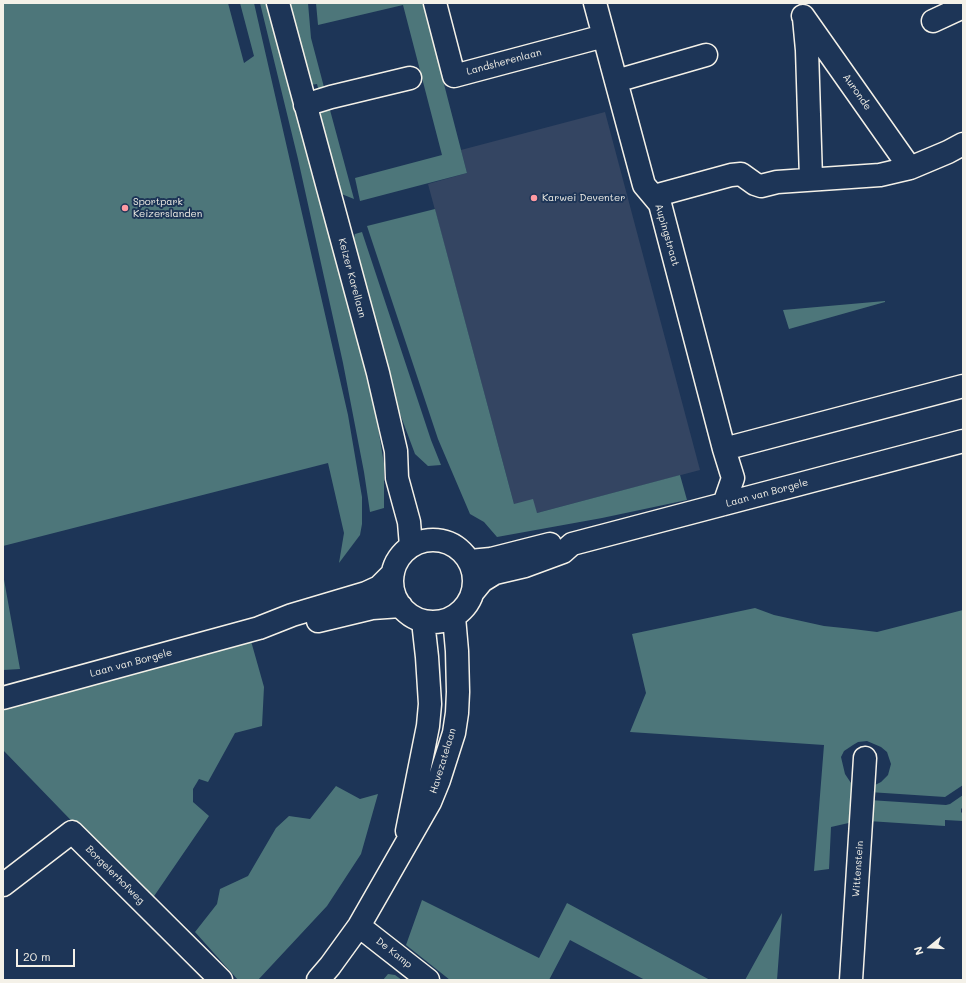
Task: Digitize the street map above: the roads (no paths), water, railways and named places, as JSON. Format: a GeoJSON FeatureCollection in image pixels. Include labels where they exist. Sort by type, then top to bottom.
{"type":"FeatureCollection","features":[{"type":"Feature","properties":{"kind":"street","name":"Keizer Karellaan"},"geometry":{"type":"LineString","coordinates":[[278,3],[378,373],[396,452],[397,478],[409,522],[411,546]]}},
{"type":"Feature","properties":{"kind":"street","name":"Landsherenlaan"},"geometry":{"type":"LineString","coordinates":[[435,3],[454,76],[604,36]]}},
{"type":"Feature","properties":{"kind":"street","name":"Aupingstraat"},"geometry":{"type":"LineString","coordinates":[[595,3],[644,185],[660,204],[724,449],[733,478],[724,504]]}},
{"type":"Feature","properties":{"kind":"street"},"geometry":{"type":"LineString","coordinates":[[933,21],[963,7]]}},
{"type":"Feature","properties":{"kind":"street","name":"Auronde"},"geometry":{"type":"LineString","coordinates":[[802,9],[910,168]]}},
{"type":"Feature","properties":{"kind":"street","name":"Auronde"},"geometry":{"type":"LineString","coordinates":[[802,9],[807,50],[811,179]]}},
{"type":"Feature","properties":{"kind":"street"},"geometry":{"type":"LineString","coordinates":[[616,81],[706,55]]}},
{"type":"Feature","properties":{"kind":"street"},"geometry":{"type":"LineString","coordinates":[[305,105],[330,97],[410,78]]}},
{"type":"Feature","properties":{"kind":"street"},"geometry":{"type":"LineString","coordinates":[[654,196],[731,175],[742,174],[755,184],[761,186],[777,182],[880,175],[910,168],[963,144]]}},
{"type":"Feature","properties":{"kind":"street"},"geometry":{"type":"LineString","coordinates":[[724,449],[963,386]]}},
{"type":"Feature","properties":{"kind":"street","name":"Laan van Borgele"},"geometry":{"type":"LineString","coordinates":[[473,592],[482,581],[495,573],[525,566],[563,552],[572,544],[963,441]]}},
{"type":"Feature","properties":{"kind":"street","name":"Keizer Karellaan"},"geometry":{"type":"LineString","coordinates":[[396,452],[408,468],[423,518],[429,529],[438,540]]}},
{"type":"Feature","properties":{"kind":"street"},"geometry":{"type":"LineString","coordinates":[[428,540],[438,540],[448,542],[456,546],[470,561],[474,581],[473,592],[466,606],[454,617],[444,621],[423,621],[407,612],[401,606],[393,590],[392,573],[399,558],[411,546],[428,540]]}},
{"type":"Feature","properties":{"kind":"street","name":"Laan van Borgele"},"geometry":{"type":"LineString","coordinates":[[470,561],[491,558],[560,541],[572,544]]}},
{"type":"Feature","properties":{"kind":"street","name":"Laan van Borgele"},"geometry":{"type":"LineString","coordinates":[[3,698],[259,628],[292,615],[366,593],[379,587],[392,573]]}},
{"type":"Feature","properties":{"kind":"street","name":"Laan van Borgele"},"geometry":{"type":"LineString","coordinates":[[259,628],[295,626],[372,608],[401,606]]}},
{"type":"Feature","properties":{"kind":"street","name":"Havezatelaan"},"geometry":{"type":"LineString","coordinates":[[318,980],[359,926],[430,802],[439,780],[454,732],[458,692],[454,617]]}},
{"type":"Feature","properties":{"kind":"street","name":"Havezatelaan"},"geometry":{"type":"LineString","coordinates":[[403,850],[428,726],[430,704],[423,621]]}},
{"type":"Feature","properties":{"kind":"street","name":"Wittenstein"},"geometry":{"type":"LineString","coordinates":[[850,980],[865,758]]}},
{"type":"Feature","properties":{"kind":"street","name":"Borgelerhofweg"},"geometry":{"type":"LineString","coordinates":[[3,885],[72,832],[221,980]]}},
{"type":"Feature","properties":{"kind":"street","name":"De Kamp"},"geometry":{"type":"LineString","coordinates":[[359,926],[428,980]]}},
{"type":"Feature","properties":{"kind":"place","name":"Karwei Deventer"},"geometry":{"type":"Point","coordinates":[534,198]}},
{"type":"Feature","properties":{"kind":"place","name":"Sportpark Keizerslanden"},"geometry":{"type":"Point","coordinates":[125,208]}}]}
